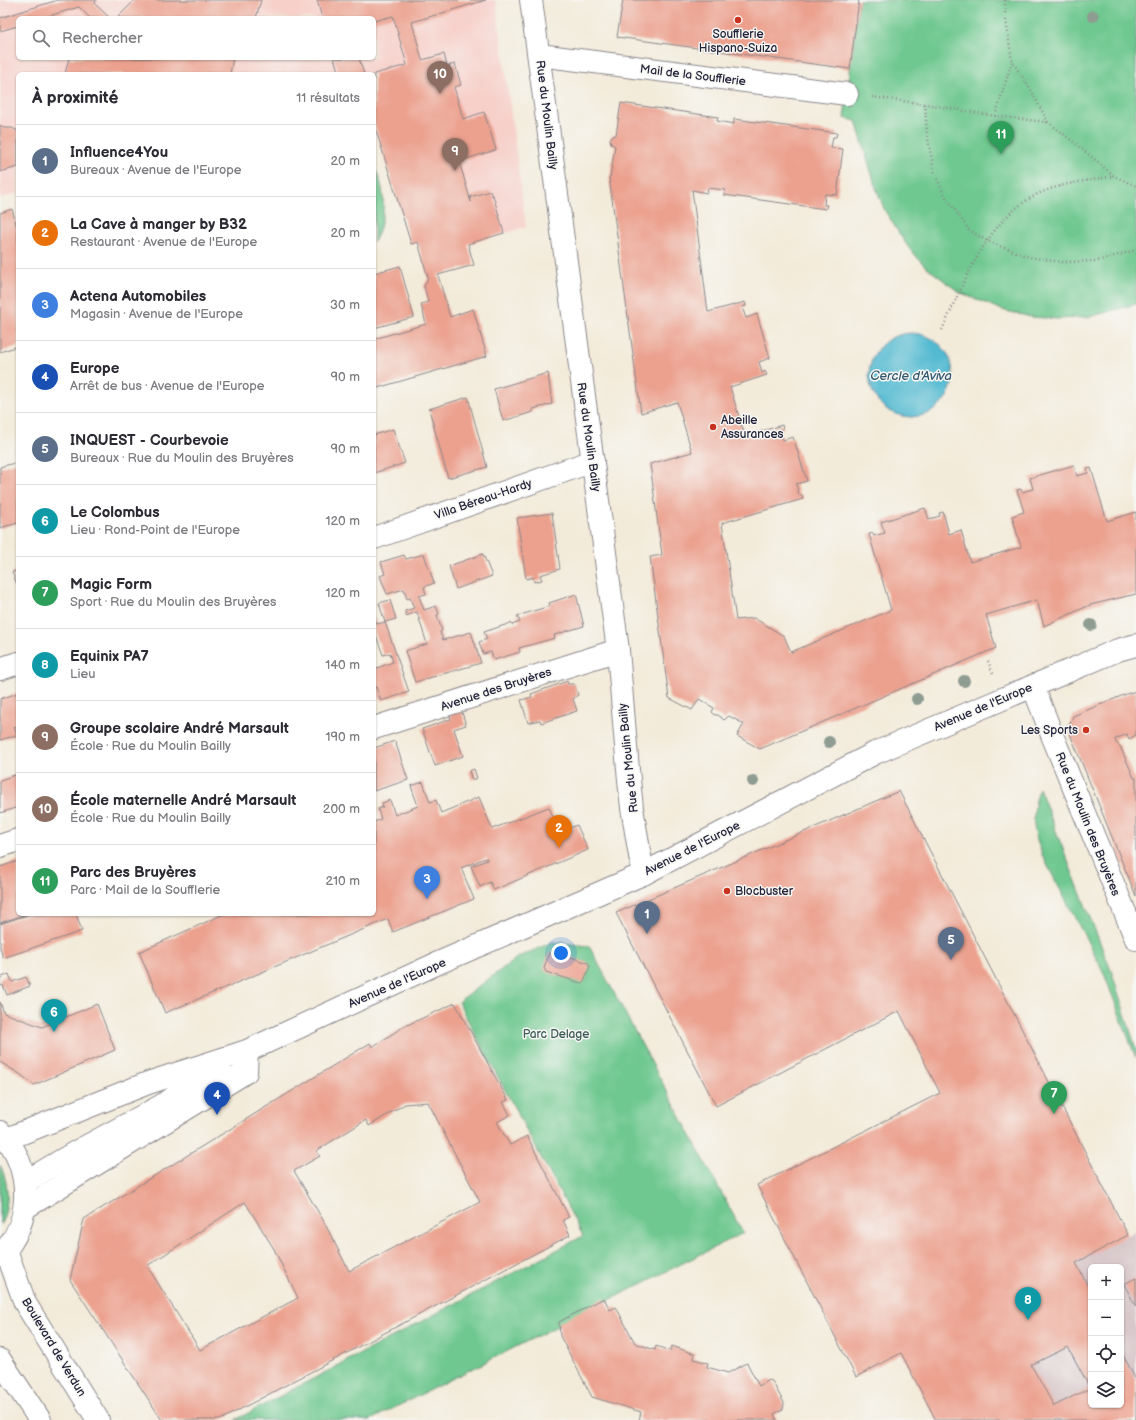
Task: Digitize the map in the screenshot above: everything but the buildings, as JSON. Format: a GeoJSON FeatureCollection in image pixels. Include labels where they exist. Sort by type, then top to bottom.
{"type":"FeatureCollection","features":[{"type":"Feature","properties":{"kind":"street","name":"Rue du Moulin Bailly"},"geometry":{"type":"LineString","coordinates":[[531,0],[618,650],[632,808],[643,874]]}},
{"type":"Feature","properties":{"kind":"street","name":"Mail de la Soufflerie"},"geometry":{"type":"LineString","coordinates":[[539,55],[847,94]]}},
{"type":"Feature","properties":{"kind":"street","name":"Villa Béreau-Hardy"},"geometry":{"type":"LineString","coordinates":[[376,537],[592,461]]}},
{"type":"Feature","properties":{"kind":"street","name":"Avenue de l'Europe"},"geometry":{"type":"LineString","coordinates":[[247,1051],[436,964],[643,874],[875,753],[1118,650],[1136,645]]}},
{"type":"Feature","properties":{"kind":"street","name":"Avenue des Bruyères"},"geometry":{"type":"LineString","coordinates":[[376,727],[618,650]]}},
{"type":"Feature","properties":{"kind":"street"},"geometry":{"type":"LineString","coordinates":[[0,669],[16,664]]}},
{"type":"Feature","properties":{"kind":"street","name":"Rue du Moulin des Bruyères"},"geometry":{"type":"LineString","coordinates":[[1033,686],[1136,939]]}},
{"type":"Feature","properties":{"kind":"street"},"geometry":{"type":"LineString","coordinates":[[0,846],[16,841]]}},
{"type":"Feature","properties":{"kind":"street"},"geometry":{"type":"LineString","coordinates":[[3,1253],[18,1230],[25,1208],[25,1182],[19,1160],[4,1136],[148,1083],[247,1051]]}},
{"type":"Feature","properties":{"kind":"street"},"geometry":{"type":"LineString","coordinates":[[25,1182],[74,1153],[159,1107],[247,1051]]}},
{"type":"Feature","properties":{"kind":"street"},"geometry":{"type":"LineString","coordinates":[[25,1208],[246,1072],[247,1051]]}},
{"type":"Feature","properties":{"kind":"street","name":"Boulevard de Verdun"},"geometry":{"type":"LineString","coordinates":[[3,1253],[25,1303],[98,1420]]}},
{"type":"Feature","properties":{"kind":"street"},"geometry":{"type":"LineString","coordinates":[[0,1360],[40,1420]]}},
{"type":"Feature","properties":{"kind":"path"},"geometry":{"type":"LineString","coordinates":[[995,116],[1012,61],[1005,13],[1005,0]]}},
{"type":"Feature","properties":{"kind":"path"},"geometry":{"type":"LineString","coordinates":[[1012,61],[1032,90],[1048,122],[1114,176],[1136,186]]}},
{"type":"Feature","properties":{"kind":"path"},"geometry":{"type":"LineString","coordinates":[[847,94],[925,104],[995,116],[1048,122]]}},
{"type":"Feature","properties":{"kind":"path"},"geometry":{"type":"LineString","coordinates":[[925,104],[927,134],[934,171],[944,194],[969,230],[987,240],[1029,257],[1062,262],[1097,261],[1136,250]]}},
{"type":"Feature","properties":{"kind":"path"},"geometry":{"type":"LineString","coordinates":[[942,330],[987,240],[996,227],[1016,207],[1037,194],[1063,185],[1114,176]]}},
{"type":"Feature","properties":{"kind":"shaded area"},"geometry":{"type":"Polygon","coordinates":[[[0,0],[496,0],[526,227],[468,244],[474,265],[428,278],[418,243],[411,244],[376,123],[376,72],[16,72],[16,194],[0,198],[0,0]]]}},
{"type":"Feature","properties":{"kind":"shaded area"},"geometry":{"type":"Polygon","coordinates":[[[1136,1231],[1136,1420],[936,1420],[901,1353],[1136,1231]]]}},
{"type":"Feature","properties":{"kind":"green space"},"geometry":{"type":"Polygon","coordinates":[[[859,0],[1136,0],[1136,304],[1089,317],[1059,319],[1031,317],[1002,310],[959,292],[925,266],[908,247],[885,211],[876,188],[856,121],[844,118],[859,0]]]}},
{"type":"Feature","properties":{"kind":"green space"},"geometry":{"type":"Polygon","coordinates":[[[376,172],[383,195],[383,214],[376,238],[376,172]]]}},
{"type":"Feature","properties":{"kind":"green space"},"geometry":{"type":"Polygon","coordinates":[[[1039,788],[1112,973],[1136,1049],[1136,1058],[1103,971],[1039,847],[1035,830],[1034,815],[1039,788]]]}},
{"type":"Feature","properties":{"kind":"green space","name":"Parc Delage"},"geometry":{"type":"Polygon","coordinates":[[[553,942],[589,946],[743,1233],[370,1420],[235,1420],[583,1236],[458,1002],[518,957],[553,942]]]}},
{"type":"Feature","properties":{"kind":"green space"},"geometry":{"type":"Polygon","coordinates":[[[0,1165],[7,1187],[7,1203],[0,1225],[0,1165]]]}},
{"type":"Feature","properties":{"kind":"water","name":"Cercle d'Aviva"},"geometry":{"type":"Polygon","coordinates":[[[911,333],[927,336],[934,340],[946,352],[950,359],[953,375],[950,391],[946,398],[934,410],[927,414],[911,417],[895,414],[888,410],[876,398],[872,391],[869,375],[872,359],[876,352],[888,340],[895,336],[911,333]]]}},
{"type":"Feature","properties":{"kind":"place","name":"Soufflerie Hispano-Suiza"},"geometry":{"type":"Point","coordinates":[738,20]}},
{"type":"Feature","properties":{"kind":"place","name":"École maternelle André Marsault"},"geometry":{"type":"Point","coordinates":[440,94]}},
{"type":"Feature","properties":{"kind":"place","name":"Parc des Bruyères"},"geometry":{"type":"Point","coordinates":[1001,154]}},
{"type":"Feature","properties":{"kind":"place","name":"Groupe scolaire André Marsault"},"geometry":{"type":"Point","coordinates":[455,171]}},
{"type":"Feature","properties":{"kind":"place","name":"Abeille Assurances"},"geometry":{"type":"Point","coordinates":[713,427]}},
{"type":"Feature","properties":{"kind":"place","name":"Les Sports"},"geometry":{"type":"Point","coordinates":[1086,730]}},
{"type":"Feature","properties":{"kind":"place","name":"La Cave à manger by B32"},"geometry":{"type":"Point","coordinates":[559,848]}},
{"type":"Feature","properties":{"kind":"place","name":"Blocbuster"},"geometry":{"type":"Point","coordinates":[727,891]}},
{"type":"Feature","properties":{"kind":"place","name":"Actena Automobiles"},"geometry":{"type":"Point","coordinates":[427,899]}},
{"type":"Feature","properties":{"kind":"place","name":"Influence4You"},"geometry":{"type":"Point","coordinates":[647,934]}},
{"type":"Feature","properties":{"kind":"place","name":"INQUEST - Courbevoie"},"geometry":{"type":"Point","coordinates":[951,960]}},
{"type":"Feature","properties":{"kind":"place","name":"Le Colombus"},"geometry":{"type":"Point","coordinates":[54,1032]}},
{"type":"Feature","properties":{"kind":"place","name":"Magic Form"},"geometry":{"type":"Point","coordinates":[1054,1114]}},
{"type":"Feature","properties":{"kind":"place","name":"Europe"},"geometry":{"type":"Point","coordinates":[217,1115]}},
{"type":"Feature","properties":{"kind":"place","name":"Equinix PA7"},"geometry":{"type":"Point","coordinates":[1028,1320]}}]}
